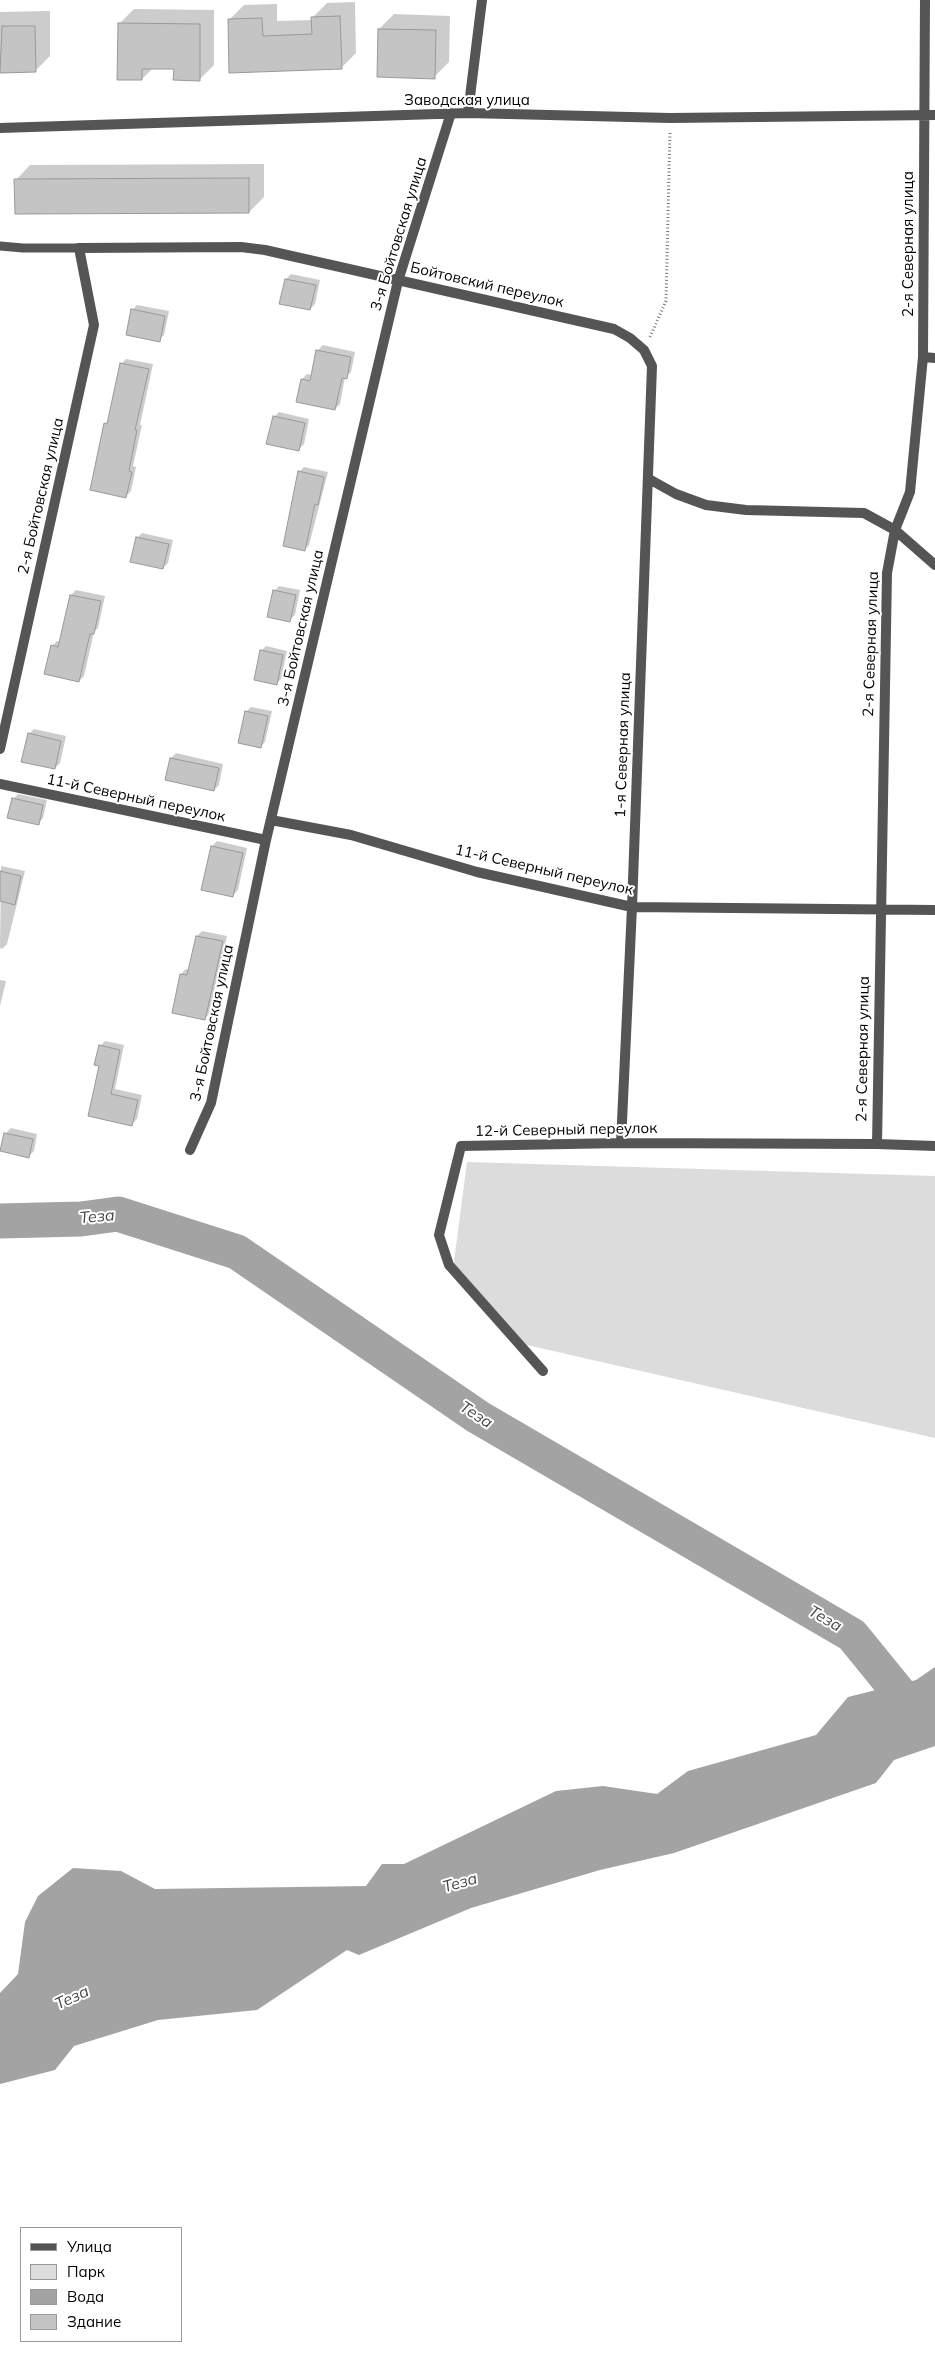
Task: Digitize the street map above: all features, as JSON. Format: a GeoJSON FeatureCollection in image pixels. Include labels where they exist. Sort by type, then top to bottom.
{"type":"FeatureCollection","features":[{"type":"Feature","properties":{"kind":"street"},"geometry":{"type":"LineString","coordinates":[[468,113],[482,0]]}},
{"type":"Feature","properties":{"kind":"street","name":"2-я Северная улица"},"geometry":{"type":"LineString","coordinates":[[877,1144],[887,573],[895,530],[910,492],[923,357],[925,0]]}},
{"type":"Feature","properties":{"kind":"street","name":"Заводская улица"},"geometry":{"type":"LineString","coordinates":[[0,128],[468,113],[670,118],[935,115]]}},
{"type":"Feature","properties":{"kind":"street","name":"3-я Бойтовская улица"},"geometry":{"type":"LineString","coordinates":[[190,1150],[211,1103],[266,840],[398,280],[452,114]]}},
{"type":"Feature","properties":{"kind":"street","name":"Бойтовский переулок"},"geometry":{"type":"LineString","coordinates":[[80,248],[255,248],[614,329],[630,338],[644,350]]}},
{"type":"Feature","properties":{"kind":"street","name":"2-я Бойтовская улица"},"geometry":{"type":"LineString","coordinates":[[0,749],[94,325],[80,248]]}},
{"type":"Feature","properties":{"kind":"street","name":"1-я Северная улица"},"geometry":{"type":"LineString","coordinates":[[620,1143],[632,907],[649,479],[652,366],[644,350]]}},
{"type":"Feature","properties":{"kind":"street"},"geometry":{"type":"LineString","coordinates":[[923,357],[935,358]]}},
{"type":"Feature","properties":{"kind":"street"},"geometry":{"type":"LineString","coordinates":[[649,479],[676,494],[706,505],[746,510],[864,513],[895,530],[935,565]]}},
{"type":"Feature","properties":{"kind":"street","name":"11-й Северный переулок"},"geometry":{"type":"LineString","coordinates":[[0,784],[266,840]]}},
{"type":"Feature","properties":{"kind":"street","name":"11-й Северный переулок"},"geometry":{"type":"LineString","coordinates":[[271,820],[351,834],[477,872],[632,907],[935,910]]}},
{"type":"Feature","properties":{"kind":"street","name":"12-й Северный переулок"},"geometry":{"type":"LineString","coordinates":[[543,1370],[449,1265],[439,1235],[461,1146],[620,1143],[935,1146]]}},
{"type":"Feature","properties":{"kind":"lane"},"geometry":{"type":"LineString","coordinates":[[0,246],[80,248]]}},
{"type":"Feature","properties":{"kind":"path"},"geometry":{"type":"LineString","coordinates":[[644,350],[666,301],[670,118]]}},
{"type":"Feature","properties":{"kind":"green space"},"geometry":{"type":"Polygon","coordinates":[[[467,1162],[935,1176],[935,1438],[518,1343],[453,1269],[467,1162]]]}},
{"type":"Feature","properties":{"kind":"water"},"geometry":{"type":"Polygon","coordinates":[[[935,1667],[935,1746],[894,1760],[876,1783],[674,1853],[600,1870],[471,1908],[359,1955],[347,1950],[257,2010],[158,2020],[74,2046],[55,2070],[0,2084],[0,1993],[18,1974],[25,1922],[38,1896],[73,1868],[121,1871],[155,1889],[366,1886],[382,1864],[404,1864],[556,1791],[603,1786],[657,1794],[688,1771],[816,1735],[848,1697],[916,1680],[935,1667]]]}},
{"type":"Feature","properties":{"kind":"building"},"geometry":{"type":"Polygon","coordinates":[[[340,16],[342,69],[229,73],[228,19],[262,18],[263,36],[312,34],[311,17],[340,16]]]}},
{"type":"Feature","properties":{"kind":"building"},"geometry":{"type":"Polygon","coordinates":[[[118,23],[200,24],[200,81],[173,80],[174,69],[142,69],[142,80],[117,80],[118,23]]]}},
{"type":"Feature","properties":{"kind":"building"},"geometry":{"type":"Polygon","coordinates":[[[2,26],[35,26],[36,72],[0,73],[2,26]]]}},
{"type":"Feature","properties":{"kind":"building"},"geometry":{"type":"Polygon","coordinates":[[[378,29],[436,30],[435,79],[377,77],[378,29]]]}},
{"type":"Feature","properties":{"kind":"building"},"geometry":{"type":"Polygon","coordinates":[[[249,178],[249,213],[15,214],[14,179],[249,178]]]}},
{"type":"Feature","properties":{"kind":"building"},"geometry":{"type":"Polygon","coordinates":[[[285,279],[316,285],[310,310],[279,304],[285,279]]]}},
{"type":"Feature","properties":{"kind":"building"},"geometry":{"type":"Polygon","coordinates":[[[131,309],[165,316],[160,342],[126,335],[131,309]]]}},
{"type":"Feature","properties":{"kind":"building"},"geometry":{"type":"Polygon","coordinates":[[[316,350],[351,357],[347,379],[342,378],[335,410],[296,402],[301,379],[310,381],[316,350]]]}},
{"type":"Feature","properties":{"kind":"building"},"geometry":{"type":"Polygon","coordinates":[[[120,363],[149,369],[135,430],[137,430],[129,471],[132,472],[126,498],[90,490],[104,423],[107,424],[120,363]]]}},
{"type":"Feature","properties":{"kind":"building"},"geometry":{"type":"Polygon","coordinates":[[[273,416],[305,423],[299,451],[266,444],[273,416]]]}},
{"type":"Feature","properties":{"kind":"building"},"geometry":{"type":"Polygon","coordinates":[[[298,471],[324,477],[318,505],[315,504],[305,551],[283,546],[298,471]]]}},
{"type":"Feature","properties":{"kind":"building"},"geometry":{"type":"Polygon","coordinates":[[[136,537],[169,544],[163,569],[130,562],[136,537]]]}},
{"type":"Feature","properties":{"kind":"building"},"geometry":{"type":"Polygon","coordinates":[[[273,590],[296,595],[290,622],[267,617],[273,590]]]}},
{"type":"Feature","properties":{"kind":"building"},"geometry":{"type":"Polygon","coordinates":[[[70,595],[101,601],[94,634],[90,634],[79,682],[44,674],[51,645],[58,647],[70,595]]]}},
{"type":"Feature","properties":{"kind":"building"},"geometry":{"type":"Polygon","coordinates":[[[260,650],[283,655],[277,685],[254,680],[260,650]]]}},
{"type":"Feature","properties":{"kind":"building"},"geometry":{"type":"Polygon","coordinates":[[[245,711],[268,716],[261,748],[238,743],[245,711]]]}},
{"type":"Feature","properties":{"kind":"building"},"geometry":{"type":"Polygon","coordinates":[[[28,733],[61,741],[55,769],[21,762],[28,733]]]}},
{"type":"Feature","properties":{"kind":"building"},"geometry":{"type":"Polygon","coordinates":[[[170,758],[219,768],[214,791],[165,780],[170,758]]]}},
{"type":"Feature","properties":{"kind":"building"},"geometry":{"type":"Polygon","coordinates":[[[12,798],[43,805],[39,825],[7,818],[12,798]]]}},
{"type":"Feature","properties":{"kind":"building"},"geometry":{"type":"Polygon","coordinates":[[[211,846],[243,853],[233,897],[201,890],[211,846]]]}},
{"type":"Feature","properties":{"kind":"building"},"geometry":{"type":"Polygon","coordinates":[[[0,871],[21,876],[15,905],[0,901],[0,871]]]}},
{"type":"Feature","properties":{"kind":"building"},"geometry":{"type":"Polygon","coordinates":[[[196,936],[223,941],[205,1020],[172,1013],[180,974],[187,975],[196,936]]]}},
{"type":"Feature","properties":{"kind":"building"},"geometry":{"type":"Polygon","coordinates":[[[99,1045],[120,1050],[111,1094],[138,1100],[132,1126],[88,1116],[99,1066],[94,1065],[99,1045]]]}},
{"type":"Feature","properties":{"kind":"building"},"geometry":{"type":"Polygon","coordinates":[[[4,1133],[33,1139],[29,1158],[0,1151],[4,1133]]]}},
{"type":"Feature","properties":{"kind":"waterway","name":"Теза"},"geometry":{"type":"LineString","coordinates":[[0,1221],[81,1219],[118,1214],[237,1252],[478,1417],[852,1635],[913,1710]]}}]}
